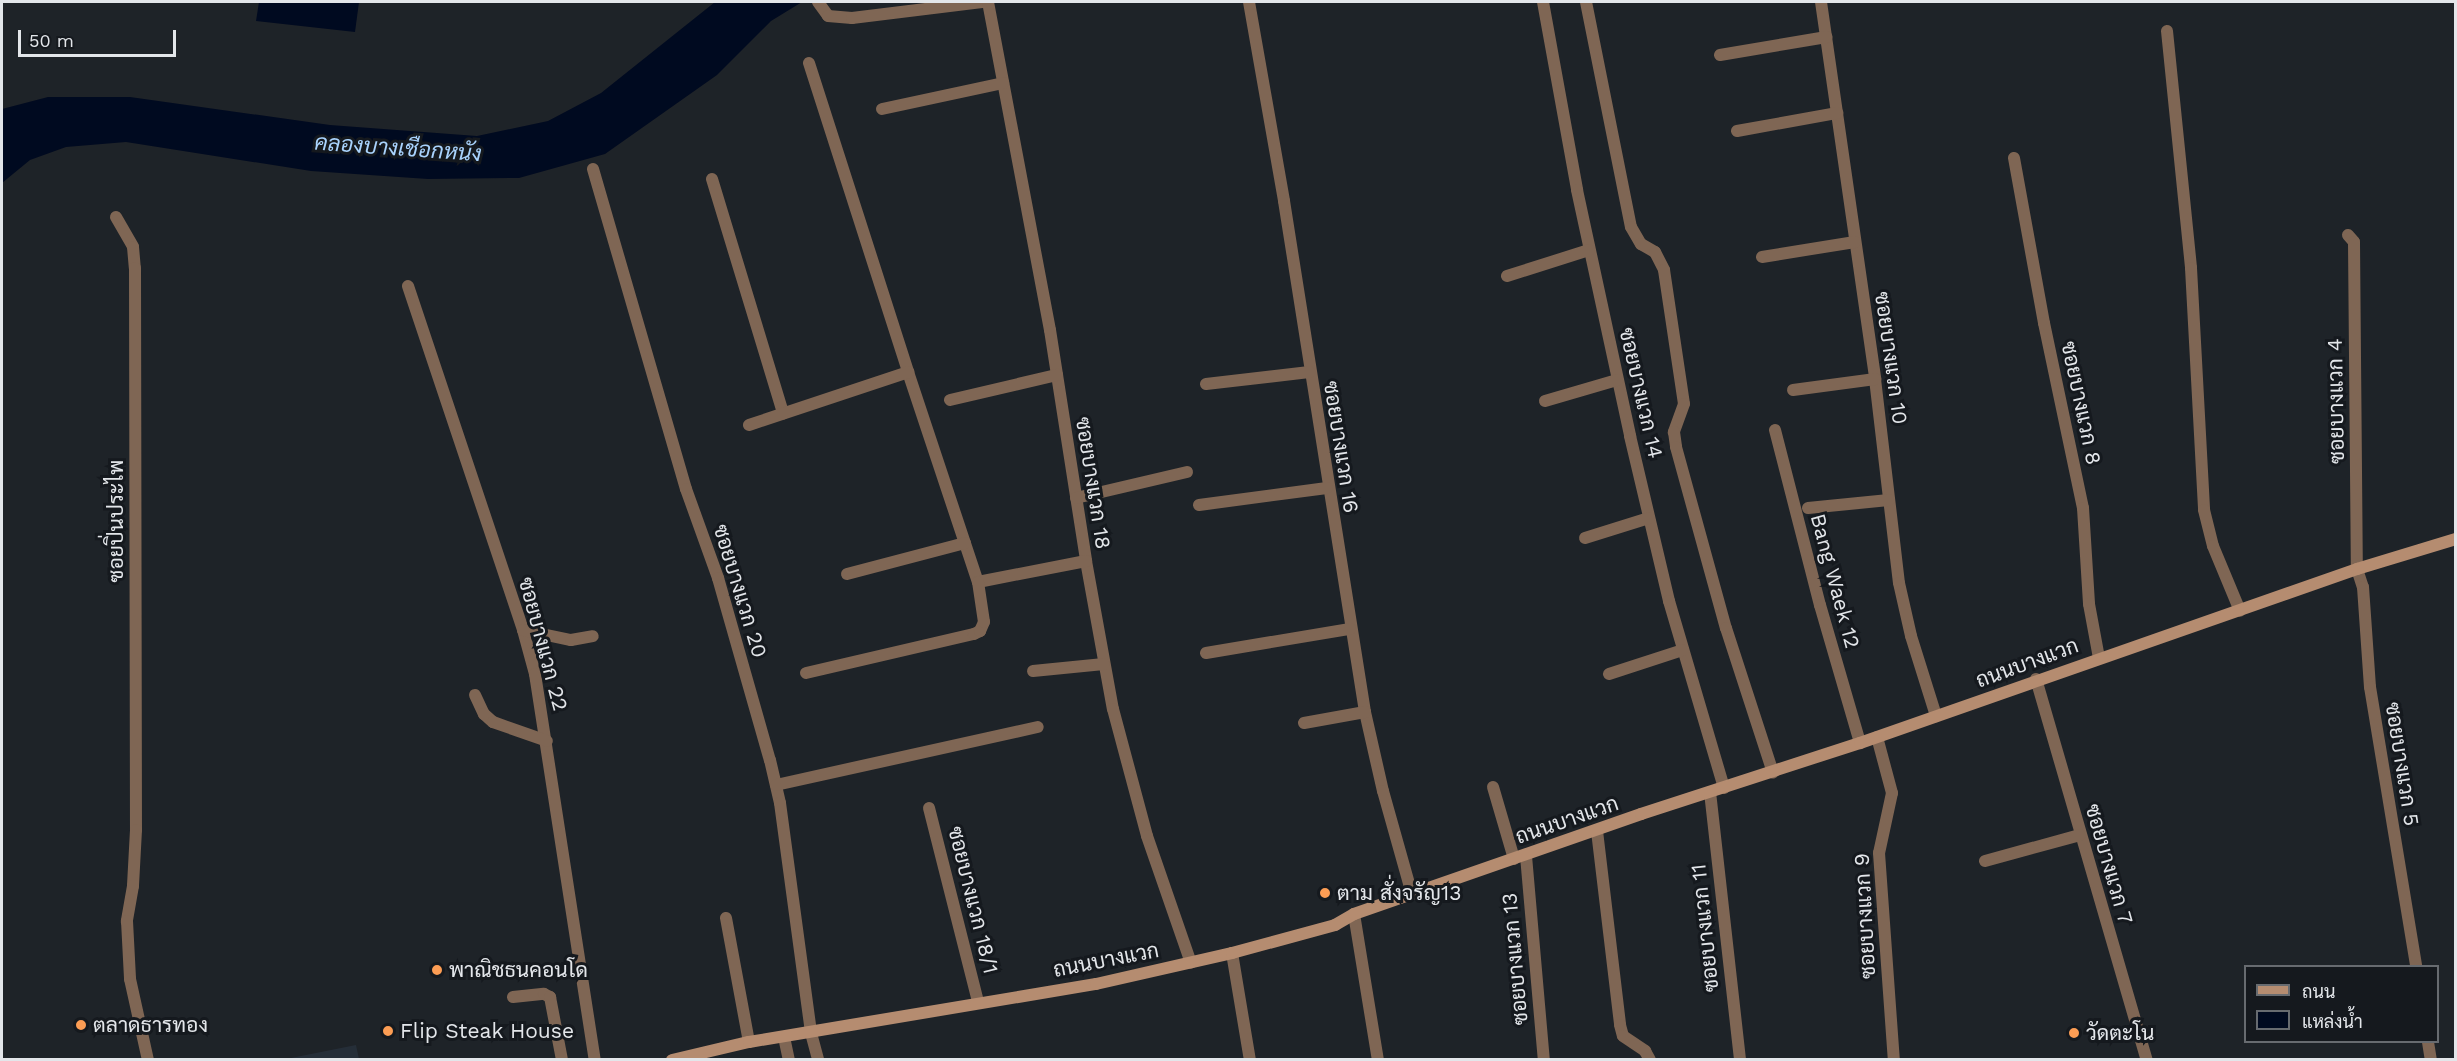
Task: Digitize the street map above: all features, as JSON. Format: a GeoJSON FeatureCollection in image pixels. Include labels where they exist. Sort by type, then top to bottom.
{"type":"FeatureCollection","features":[{"type":"Feature","properties":{"kind":"main road","name":"ถนนบางแวก"},"geometry":{"type":"LineString","coordinates":[[672,1059],[748,1042],[1096,984],[1232,953],[1335,925],[1354,914],[1710,792],[1773,773],[2036,679],[2240,611],[2357,569],[2456,539]]}},
{"type":"Feature","properties":{"kind":"street"},"geometry":{"type":"LineString","coordinates":[[818,2],[828,16],[852,18],[982,2]]}},
{"type":"Feature","properties":{"kind":"street","name":"ซอยบางแวก 18"},"geometry":{"type":"LineString","coordinates":[[988,2],[1057,375],[1104,664],[1120,738],[1147,836],[1191,963]]}},
{"type":"Feature","properties":{"kind":"street","name":"ซอยบางแวก 16"},"geometry":{"type":"LineString","coordinates":[[1249,2],[1284,201],[1327,488],[1365,712],[1383,791],[1412,894]]}},
{"type":"Feature","properties":{"kind":"street","name":"ซอยบางแวก 14"},"geometry":{"type":"LineString","coordinates":[[1543,2],[1589,250],[1617,380],[1683,650],[1724,788]]}},
{"type":"Feature","properties":{"kind":"street"},"geometry":{"type":"LineString","coordinates":[[1586,2],[1631,227],[1641,244],[1655,252],[1664,270],[1684,404],[1674,432],[1676,447],[1726,628],[1773,773]]}},
{"type":"Feature","properties":{"kind":"street","name":"ซอยบางแวก 10"},"geometry":{"type":"LineString","coordinates":[[1821,2],[1875,379],[1901,594],[1911,636],[1936,716]]}},
{"type":"Feature","properties":{"kind":"street"},"geometry":{"type":"LineString","coordinates":[[2167,31],[2191,268],[2204,510],[2213,546],[2240,611]]}},
{"type":"Feature","properties":{"kind":"street"},"geometry":{"type":"LineString","coordinates":[[1720,55],[1826,37]]}},
{"type":"Feature","properties":{"kind":"street"},"geometry":{"type":"LineString","coordinates":[[806,673],[974,634],[980,631],[984,622],[978,582],[809,63]]}},
{"type":"Feature","properties":{"kind":"street"},"geometry":{"type":"LineString","coordinates":[[882,109],[1003,83]]}},
{"type":"Feature","properties":{"kind":"street"},"geometry":{"type":"LineString","coordinates":[[1737,131],[1837,113]]}},
{"type":"Feature","properties":{"kind":"street","name":"ซอยบางแวก 8"},"geometry":{"type":"LineString","coordinates":[[2014,158],[2046,334],[2083,508],[2089,604],[2099,658]]}},
{"type":"Feature","properties":{"kind":"street","name":"ซอยบางแวก 20"},"geometry":{"type":"LineString","coordinates":[[593,169],[686,489],[718,578],[776,785],[788,854],[811,1033],[818,1059]]}},
{"type":"Feature","properties":{"kind":"street"},"geometry":{"type":"LineString","coordinates":[[712,179],[783,413]]}},
{"type":"Feature","properties":{"kind":"street","name":"ซอยปิ่นประไพ"},"geometry":{"type":"LineString","coordinates":[[116,217],[133,247],[135,268],[135,830],[127,933],[130,979],[148,1059]]}},
{"type":"Feature","properties":{"kind":"street","name":"ซอยบางแวก 4"},"geometry":{"type":"LineString","coordinates":[[2348,235],[2354,242],[2357,569]]}},
{"type":"Feature","properties":{"kind":"street"},"geometry":{"type":"LineString","coordinates":[[1762,257],[1856,242]]}},
{"type":"Feature","properties":{"kind":"street"},"geometry":{"type":"LineString","coordinates":[[1507,276],[1589,250]]}},
{"type":"Feature","properties":{"kind":"street","name":"ซอยบางแวก 22"},"geometry":{"type":"LineString","coordinates":[[408,286],[523,630],[535,674],[547,741],[579,971],[595,1059]]}},
{"type":"Feature","properties":{"kind":"street"},"geometry":{"type":"LineString","coordinates":[[749,425],[908,372]]}},
{"type":"Feature","properties":{"kind":"street"},"geometry":{"type":"LineString","coordinates":[[1206,384],[1309,372]]}},
{"type":"Feature","properties":{"kind":"street"},"geometry":{"type":"LineString","coordinates":[[950,400],[1057,375]]}},
{"type":"Feature","properties":{"kind":"street"},"geometry":{"type":"LineString","coordinates":[[1793,390],[1875,379]]}},
{"type":"Feature","properties":{"kind":"street"},"geometry":{"type":"LineString","coordinates":[[1545,401],[1617,380]]}},
{"type":"Feature","properties":{"kind":"street","name":"Bang Waek 12"},"geometry":{"type":"LineString","coordinates":[[1775,429],[1820,605],[1860,743]]}},
{"type":"Feature","properties":{"kind":"street"},"geometry":{"type":"LineString","coordinates":[[1076,498],[1187,472]]}},
{"type":"Feature","properties":{"kind":"street"},"geometry":{"type":"LineString","coordinates":[[1199,505],[1327,488]]}},
{"type":"Feature","properties":{"kind":"street"},"geometry":{"type":"LineString","coordinates":[[1808,508],[1889,500]]}},
{"type":"Feature","properties":{"kind":"street"},"geometry":{"type":"LineString","coordinates":[[1585,538],[1649,518]]}},
{"type":"Feature","properties":{"kind":"street"},"geometry":{"type":"LineString","coordinates":[[847,574],[965,543]]}},
{"type":"Feature","properties":{"kind":"street"},"geometry":{"type":"LineString","coordinates":[[978,582],[1086,561]]}},
{"type":"Feature","properties":{"kind":"street","name":"ซอยบางแวก 5"},"geometry":{"type":"LineString","coordinates":[[2357,569],[2363,587],[2370,687],[2416,965]]}},
{"type":"Feature","properties":{"kind":"street"},"geometry":{"type":"LineString","coordinates":[[1206,654],[1350,629]]}},
{"type":"Feature","properties":{"kind":"street"},"geometry":{"type":"LineString","coordinates":[[523,630],[571,640],[593,636]]}},
{"type":"Feature","properties":{"kind":"street"},"geometry":{"type":"LineString","coordinates":[[1609,674],[1683,650]]}},
{"type":"Feature","properties":{"kind":"street"},"geometry":{"type":"LineString","coordinates":[[1033,671],[1104,664]]}},
{"type":"Feature","properties":{"kind":"street","name":"ซอยบางแวก 7"},"geometry":{"type":"LineString","coordinates":[[2036,679],[2147,1059]]}},
{"type":"Feature","properties":{"kind":"street"},"geometry":{"type":"LineString","coordinates":[[476,695],[484,714],[493,722],[547,741]]}},
{"type":"Feature","properties":{"kind":"street"},"geometry":{"type":"LineString","coordinates":[[1304,723],[1365,712]]}},
{"type":"Feature","properties":{"kind":"street"},"geometry":{"type":"LineString","coordinates":[[776,785],[1038,726]]}},
{"type":"Feature","properties":{"kind":"street","name":"ซอยบางแวก 9"},"geometry":{"type":"LineString","coordinates":[[1877,737],[1892,793],[1879,853],[1894,1059]]}},
{"type":"Feature","properties":{"kind":"street"},"geometry":{"type":"LineString","coordinates":[[1493,787],[1514,859]]}},
{"type":"Feature","properties":{"kind":"street","name":"ซอยบางแวก 11"},"geometry":{"type":"LineString","coordinates":[[1710,792],[1740,1059]]}},
{"type":"Feature","properties":{"kind":"street","name":"ซอยบางแวก 18/1"},"geometry":{"type":"LineString","coordinates":[[929,808],[978,1002]]}},
{"type":"Feature","properties":{"kind":"street"},"geometry":{"type":"LineString","coordinates":[[1597,831],[1620,1025],[1623,1036],[1645,1051],[1650,1059]]}},
{"type":"Feature","properties":{"kind":"street"},"geometry":{"type":"LineString","coordinates":[[1985,861],[2080,835]]}},
{"type":"Feature","properties":{"kind":"street","name":"ซอยบางแวก 13"},"geometry":{"type":"LineString","coordinates":[[1526,856],[1544,1059]]}},
{"type":"Feature","properties":{"kind":"street"},"geometry":{"type":"LineString","coordinates":[[1354,914],[1378,1059]]}},
{"type":"Feature","properties":{"kind":"street"},"geometry":{"type":"LineString","coordinates":[[726,918],[748,1042]]}},
{"type":"Feature","properties":{"kind":"street"},"geometry":{"type":"LineString","coordinates":[[1232,953],[1250,1059]]}},
{"type":"Feature","properties":{"kind":"street"},"geometry":{"type":"LineString","coordinates":[[513,998],[544,994],[550,998],[562,1059]]}},
{"type":"Feature","properties":{"kind":"street"},"geometry":{"type":"LineString","coordinates":[[784,1037],[789,1059]]}},
{"type":"Feature","properties":{"kind":"street"},"geometry":{"type":"LineString","coordinates":[[2428,1043],[2431,1059]]}},
{"type":"Feature","properties":{"kind":"shaded area"},"geometry":{"type":"Polygon","coordinates":[[[356,1045],[359,1059],[286,1059],[356,1045]]]}},
{"type":"Feature","properties":{"kind":"water"},"geometry":{"type":"Polygon","coordinates":[[[259,2],[359,2],[355,32],[256,21],[259,2]]]}},
{"type":"Feature","properties":{"kind":"water","name":"คลองบางเชือกหนัง"},"geometry":{"type":"Polygon","coordinates":[[[715,2],[802,2],[771,21],[717,75],[605,154],[519,178],[428,179],[311,171],[126,142],[66,147],[30,160],[2,183],[2,109],[48,97],[130,97],[330,125],[477,136],[548,121],[601,93],[715,2]]]}},
{"type":"Feature","properties":{"kind":"place","name":"ตาม สั่งจรัญ13"},"geometry":{"type":"Point","coordinates":[1325,893]}},
{"type":"Feature","properties":{"kind":"place","name":"พาณิชธนคอนโด"},"geometry":{"type":"Point","coordinates":[437,970]}},
{"type":"Feature","properties":{"kind":"place","name":"ตลาดธารทอง"},"geometry":{"type":"Point","coordinates":[81,1025]}},
{"type":"Feature","properties":{"kind":"place","name":"Flip Steak House"},"geometry":{"type":"Point","coordinates":[388,1031]}},
{"type":"Feature","properties":{"kind":"place","name":"วัดตะโน"},"geometry":{"type":"Point","coordinates":[2074,1033]}}]}
